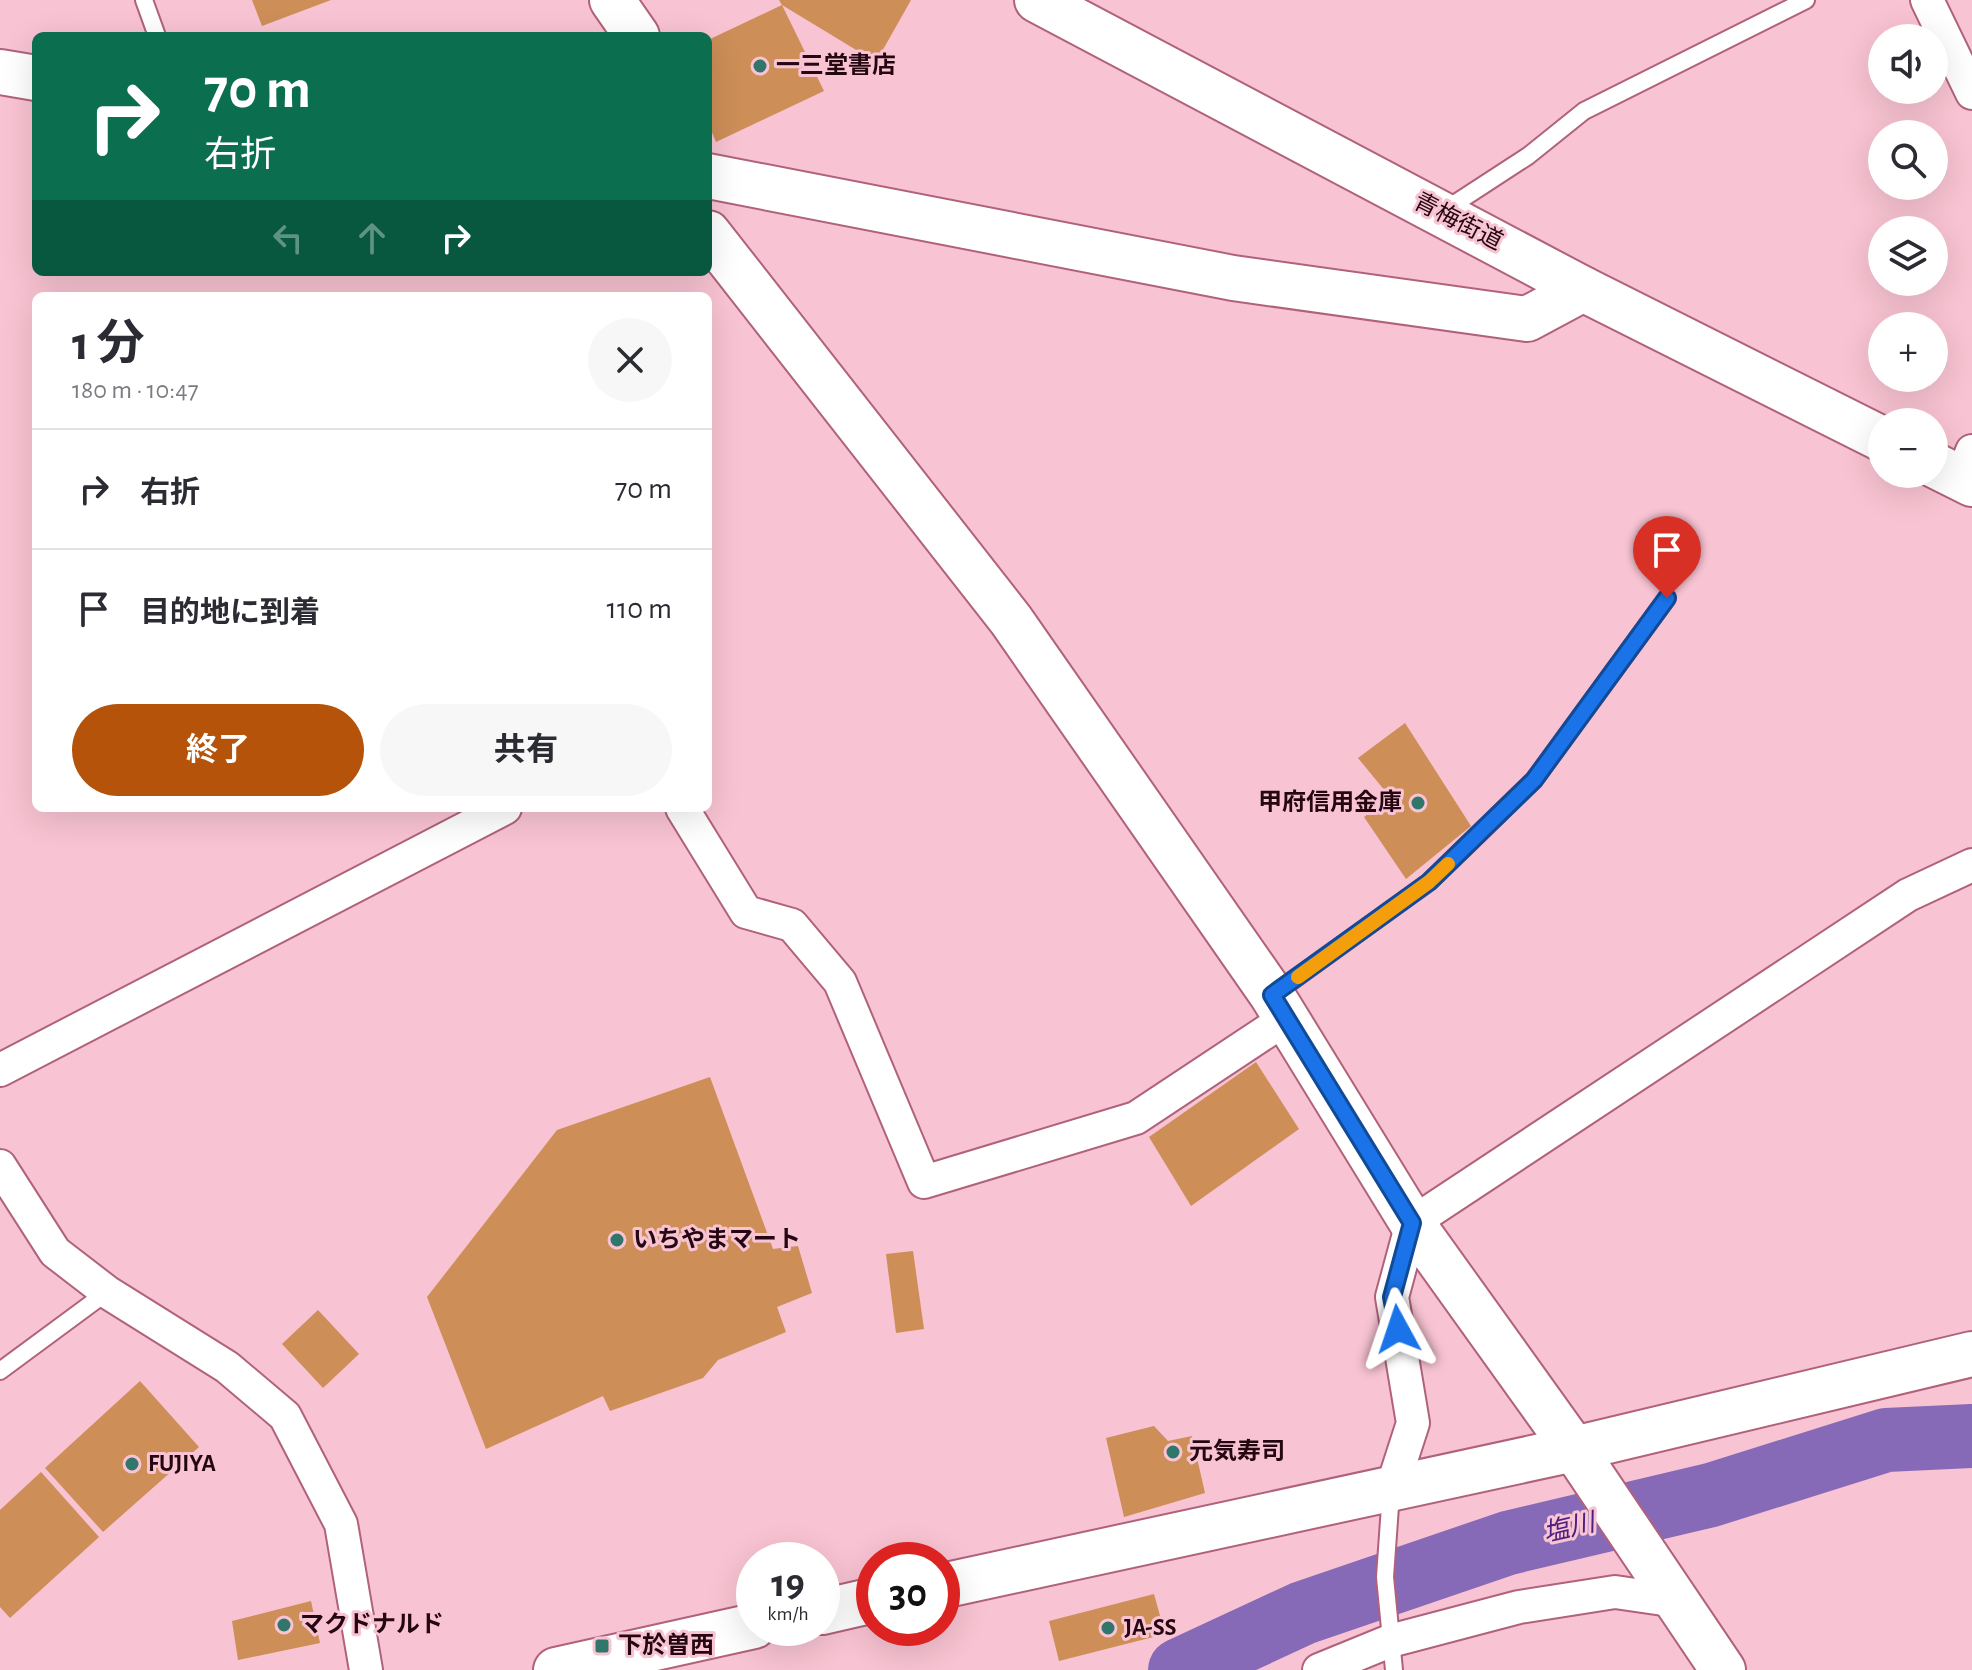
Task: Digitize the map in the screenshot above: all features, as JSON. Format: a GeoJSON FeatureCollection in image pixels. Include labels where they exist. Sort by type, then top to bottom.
{"type":"FeatureCollection","features":[{"type":"Feature","properties":{"kind":"street"},"geometry":{"type":"LineString","coordinates":[[612,0],[634,32]]}},
{"type":"Feature","properties":{"kind":"street","name":"青梅街道"},"geometry":{"type":"LineString","coordinates":[[1037,0],[1583,289],[1868,432]]}},
{"type":"Feature","properties":{"kind":"street"},"geometry":{"type":"LineString","coordinates":[[1927,0],[1972,93]]}},
{"type":"Feature","properties":{"kind":"street"},"geometry":{"type":"LineString","coordinates":[[0,72],[32,77]]}},
{"type":"Feature","properties":{"kind":"street"},"geometry":{"type":"LineString","coordinates":[[712,177],[1233,278],[1527,319],[1583,289]]}},
{"type":"Feature","properties":{"kind":"street"},"geometry":{"type":"LineString","coordinates":[[712,238],[1011,620],[1280,1007],[1412,1223],[1574,1449],[1723,1670]]}},
{"type":"Feature","properties":{"kind":"street"},"geometry":{"type":"LineString","coordinates":[[0,1070],[497,812]]}},
{"type":"Feature","properties":{"kind":"street"},"geometry":{"type":"LineString","coordinates":[[684,812],[746,912],[792,925],[840,982],[924,1182],[1136,1118],[1280,1007]]}},
{"type":"Feature","properties":{"kind":"street"},"geometry":{"type":"LineString","coordinates":[[1392,1488],[1413,1423],[1392,1297],[1412,1223],[1908,895],[1972,865]]}},
{"type":"Feature","properties":{"kind":"street"},"geometry":{"type":"LineString","coordinates":[[0,1166],[55,1252],[107,1292],[227,1367],[285,1416],[341,1524],[366,1670]]}},
{"type":"Feature","properties":{"kind":"street"},"geometry":{"type":"LineString","coordinates":[[960,1582],[1574,1449],[1972,1354]]}},
{"type":"Feature","properties":{"kind":"street"},"geometry":{"type":"LineString","coordinates":[[1319,1670],[1392,1655],[1519,1607],[1665,1584]]}},
{"type":"Feature","properties":{"kind":"street"},"geometry":{"type":"LineString","coordinates":[[556,1670],[736,1630]]}},
{"type":"Feature","properties":{"kind":"lane"},"geometry":{"type":"LineString","coordinates":[[144,0],[156,32]]}},
{"type":"Feature","properties":{"kind":"lane"},"geometry":{"type":"LineString","coordinates":[[1440,213],[1528,156],[1584,111],[1806,0]]}},
{"type":"Feature","properties":{"kind":"lane"},"geometry":{"type":"LineString","coordinates":[[1280,1007],[1429,882],[1534,780],[1667,598]]}},
{"type":"Feature","properties":{"kind":"lane"},"geometry":{"type":"LineString","coordinates":[[0,1371],[107,1292]]}},
{"type":"Feature","properties":{"kind":"lane"},"geometry":{"type":"LineString","coordinates":[[1392,1488],[1385,1577],[1392,1655]]}},
{"type":"Feature","properties":{"kind":"building"},"geometry":{"type":"Polygon","coordinates":[[[252,0],[331,0],[262,26],[252,0]]]}},
{"type":"Feature","properties":{"kind":"building"},"geometry":{"type":"Polygon","coordinates":[[[779,0],[911,0],[876,62],[782,5],[779,0]]]}},
{"type":"Feature","properties":{"kind":"building","name":"一三堂書店"},"geometry":{"type":"Polygon","coordinates":[[[782,5],[824,91],[716,142],[712,132],[712,38],[782,5]]]}},
{"type":"Feature","properties":{"kind":"building"},"geometry":{"type":"Polygon","coordinates":[[[1405,723],[1471,826],[1406,879],[1364,817],[1390,797],[1358,758],[1405,723]]]}},
{"type":"Feature","properties":{"kind":"building"},"geometry":{"type":"Polygon","coordinates":[[[1256,1062],[1299,1129],[1191,1206],[1149,1137],[1256,1062]]]}},
{"type":"Feature","properties":{"kind":"building"},"geometry":{"type":"Polygon","coordinates":[[[710,1077],[773,1249],[798,1246],[812,1293],[777,1307],[786,1332],[718,1360],[703,1378],[610,1411],[603,1396],[486,1449],[427,1297],[557,1130],[710,1077]]]}},
{"type":"Feature","properties":{"kind":"building"},"geometry":{"type":"Polygon","coordinates":[[[913,1251],[924,1329],[896,1333],[886,1254],[913,1251]]]}},
{"type":"Feature","properties":{"kind":"building"},"geometry":{"type":"Polygon","coordinates":[[[318,1310],[359,1354],[323,1388],[282,1344],[318,1310]]]}},
{"type":"Feature","properties":{"kind":"building"},"geometry":{"type":"Polygon","coordinates":[[[140,1381],[199,1447],[103,1532],[45,1468],[140,1381]]]}},
{"type":"Feature","properties":{"kind":"building"},"geometry":{"type":"Polygon","coordinates":[[[1154,1426],[1168,1441],[1192,1436],[1205,1493],[1124,1517],[1106,1438],[1154,1426]]]}},
{"type":"Feature","properties":{"kind":"building"},"geometry":{"type":"Polygon","coordinates":[[[41,1472],[99,1537],[10,1618],[0,1607],[0,1510],[41,1472]]]}},
{"type":"Feature","properties":{"kind":"building"},"geometry":{"type":"Polygon","coordinates":[[[1154,1594],[1165,1634],[1059,1661],[1049,1621],[1154,1594]]]}},
{"type":"Feature","properties":{"kind":"building"},"geometry":{"type":"Polygon","coordinates":[[[311,1601],[320,1643],[238,1660],[232,1621],[311,1601]]]}},
{"type":"Feature","properties":{"kind":"waterway","name":"塩川"},"geometry":{"type":"LineString","coordinates":[[1180,1670],[1303,1613],[1508,1543],[1711,1495],[1886,1440],[1972,1436]]}},
{"type":"Feature","properties":{"kind":"slow traffic"},"geometry":{"type":"LineString","coordinates":[[1298,977],[1429,882],[1448,864]]}},
{"type":"Feature","properties":{"kind":"place","name":"一三堂書店"},"geometry":{"type":"Point","coordinates":[760,66]}},
{"type":"Feature","properties":{"kind":"place","name":"甲府信用金庫"},"geometry":{"type":"Point","coordinates":[1418,803]}},
{"type":"Feature","properties":{"kind":"place","name":"いちやまマート"},"geometry":{"type":"Point","coordinates":[617,1240]}},
{"type":"Feature","properties":{"kind":"place","name":"元気寿司"},"geometry":{"type":"Point","coordinates":[1173,1452]}},
{"type":"Feature","properties":{"kind":"place","name":"FUJIYA"},"geometry":{"type":"Point","coordinates":[132,1464]}},
{"type":"Feature","properties":{"kind":"place","name":"マクドナルド"},"geometry":{"type":"Point","coordinates":[284,1625]}},
{"type":"Feature","properties":{"kind":"place","name":"JA-SS"},"geometry":{"type":"Point","coordinates":[1108,1628]}},
{"type":"Feature","properties":{"kind":"place","name":"下於曽西"},"geometry":{"type":"Point","coordinates":[602,1646]}},
{"type":"Feature","properties":{"kind":"route"},"geometry":{"type":"LineString","coordinates":[[1398,1329],[1392,1297],[1412,1223],[1272,995],[1429,882],[1534,780],[1667,598]]}}]}
